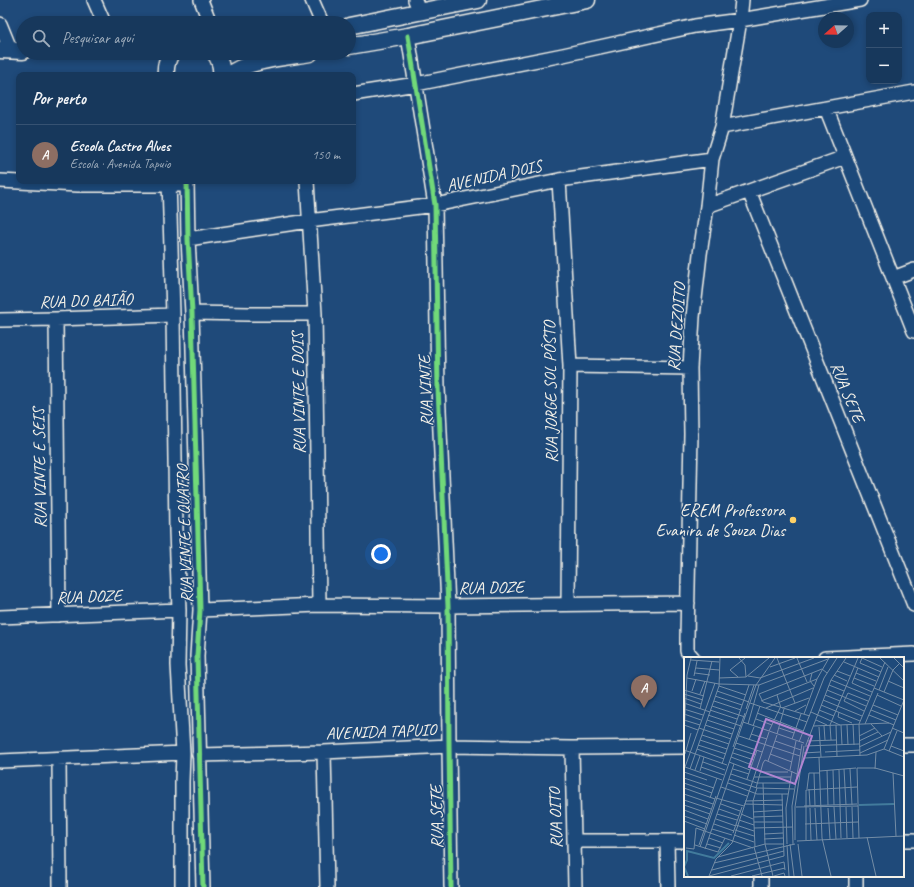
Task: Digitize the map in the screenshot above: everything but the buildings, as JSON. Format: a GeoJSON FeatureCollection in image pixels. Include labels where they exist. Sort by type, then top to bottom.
{"type":"FeatureCollection","features":[{"type":"Feature","properties":{"kind":"main road"},"geometry":{"type":"LineString","coordinates":[[356,24],[417,6],[478,0]]}},
{"type":"Feature","properties":{"kind":"main road"},"geometry":{"type":"LineString","coordinates":[[356,45],[408,36],[587,0]]}},
{"type":"Feature","properties":{"kind":"main road"},"geometry":{"type":"LineString","coordinates":[[166,72],[167,60]]}},
{"type":"Feature","properties":{"kind":"main road"},"geometry":{"type":"LineString","coordinates":[[219,60],[221,72]]}},
{"type":"Feature","properties":{"kind":"main road"},"geometry":{"type":"LineString","coordinates":[[234,72],[252,64],[273,60]]}},
{"type":"Feature","properties":{"kind":"street"},"geometry":{"type":"LineString","coordinates":[[94,0],[101,16]]}},
{"type":"Feature","properties":{"kind":"street"},"geometry":{"type":"LineString","coordinates":[[201,0],[207,16]]}},
{"type":"Feature","properties":{"kind":"street"},"geometry":{"type":"LineString","coordinates":[[312,0],[319,16]]}},
{"type":"Feature","properties":{"kind":"street","name":"RUA DEZOITO"},"geometry":{"type":"LineString","coordinates":[[692,657],[687,651],[687,647],[690,368],[695,302],[712,159],[722,127],[742,0]]}},
{"type":"Feature","properties":{"kind":"street"},"geometry":{"type":"LineString","coordinates":[[356,94],[416,84],[563,55],[695,26],[860,0]]}},
{"type":"Feature","properties":{"kind":"street"},"geometry":{"type":"LineString","coordinates":[[0,24],[11,51]]}},
{"type":"Feature","properties":{"kind":"street","name":"RUA VINTE"},"geometry":{"type":"LineString","coordinates":[[408,36],[435,205],[438,388],[448,606],[449,746]]}},
{"type":"Feature","properties":{"kind":"street"},"geometry":{"type":"LineString","coordinates":[[722,127],[914,92]]}},
{"type":"Feature","properties":{"kind":"street"},"geometry":{"type":"LineString","coordinates":[[826,108],[914,331]]}},
{"type":"Feature","properties":{"kind":"street"},"geometry":{"type":"LineString","coordinates":[[707,206],[845,157]]}},
{"type":"Feature","properties":{"kind":"street","name":"AVENIDA DOIS"},"geometry":{"type":"LineString","coordinates":[[188,239],[309,221],[435,205],[559,180],[712,159]]}},
{"type":"Feature","properties":{"kind":"street","name":"RUA JORGE SOL PÔSTO"},"geometry":{"type":"LineString","coordinates":[[559,180],[570,366],[568,604]]}},
{"type":"Feature","properties":{"kind":"street"},"geometry":{"type":"LineString","coordinates":[[0,181],[16,182]]}},
{"type":"Feature","properties":{"kind":"street"},"geometry":{"type":"LineString","coordinates":[[58,184],[124,184]]}},
{"type":"Feature","properties":{"kind":"street","name":"RUA VINTE E QUATRO"},"geometry":{"type":"LineString","coordinates":[[169,184],[179,610],[178,665],[183,753],[182,887]]}},
{"type":"Feature","properties":{"kind":"street","name":"RUA VINTE E QUATRO"},"geometry":{"type":"LineString","coordinates":[[187,184],[200,610],[197,656],[203,887]]}},
{"type":"Feature","properties":{"kind":"street","name":"RUA VINTE E DOIS"},"geometry":{"type":"LineString","coordinates":[[307,184],[315,314],[319,605]]}},
{"type":"Feature","properties":{"kind":"street","name":"RUA SETE"},"geometry":{"type":"LineString","coordinates":[[749,191],[914,605]]}},
{"type":"Feature","properties":{"kind":"street"},"geometry":{"type":"LineString","coordinates":[[893,278],[914,270]]}},
{"type":"Feature","properties":{"kind":"street"},"geometry":{"type":"LineString","coordinates":[[192,312],[315,314]]}},
{"type":"Feature","properties":{"kind":"street","name":"RUA DO BAIÃO"},"geometry":{"type":"LineString","coordinates":[[0,320],[173,315]]}},
{"type":"Feature","properties":{"kind":"street","name":"RUA VINTE E SEIS"},"geometry":{"type":"LineString","coordinates":[[56,319],[59,615]]}},
{"type":"Feature","properties":{"kind":"street"},"geometry":{"type":"LineString","coordinates":[[570,366],[690,368]]}},
{"type":"Feature","properties":{"kind":"street","name":"RUA DOZE"},"geometry":{"type":"LineString","coordinates":[[200,610],[319,605],[448,606],[688,602]]}},
{"type":"Feature","properties":{"kind":"street","name":"RUA DOZE"},"geometry":{"type":"LineString","coordinates":[[0,617],[179,610]]}},
{"type":"Feature","properties":{"kind":"street"},"geometry":{"type":"LineString","coordinates":[[853,657],[914,654]]}},
{"type":"Feature","properties":{"kind":"street","name":"RUA SETE"},"geometry":{"type":"LineString","coordinates":[[449,746],[452,887]]}},
{"type":"Feature","properties":{"kind":"street","name":"AVENIDA TAPUIO"},"geometry":{"type":"LineString","coordinates":[[199,756],[449,746],[572,748],[684,747]]}},
{"type":"Feature","properties":{"kind":"street","name":"RUA OITO"},"geometry":{"type":"LineString","coordinates":[[572,748],[575,887]]}},
{"type":"Feature","properties":{"kind":"street"},"geometry":{"type":"LineString","coordinates":[[324,752],[327,887]]}},
{"type":"Feature","properties":{"kind":"street"},"geometry":{"type":"LineString","coordinates":[[0,761],[183,753]]}},
{"type":"Feature","properties":{"kind":"street"},"geometry":{"type":"LineString","coordinates":[[59,759],[60,887]]}},
{"type":"Feature","properties":{"kind":"street"},"geometry":{"type":"LineString","coordinates":[[182,782],[200,780]]}},
{"type":"Feature","properties":{"kind":"street"},"geometry":{"type":"LineString","coordinates":[[574,841],[684,841]]}},
{"type":"Feature","properties":{"kind":"street"},"geometry":{"type":"LineString","coordinates":[[667,841],[668,887]]}},
{"type":"Feature","properties":{"kind":"cycle path"},"geometry":{"type":"LineString","coordinates":[[408,36],[435,205],[438,388],[448,606],[451,887]]}},
{"type":"Feature","properties":{"kind":"cycle path"},"geometry":{"type":"LineString","coordinates":[[187,184],[200,610],[197,656],[203,887]]}},
{"type":"Feature","properties":{"kind":"place","name":"EREM Professora Evanira de Souza Dias"},"geometry":{"type":"Point","coordinates":[793,520]}},
{"type":"Feature","properties":{"kind":"place","name":"Escola Castro Alves"},"geometry":{"type":"Point","coordinates":[644,708]}}]}
